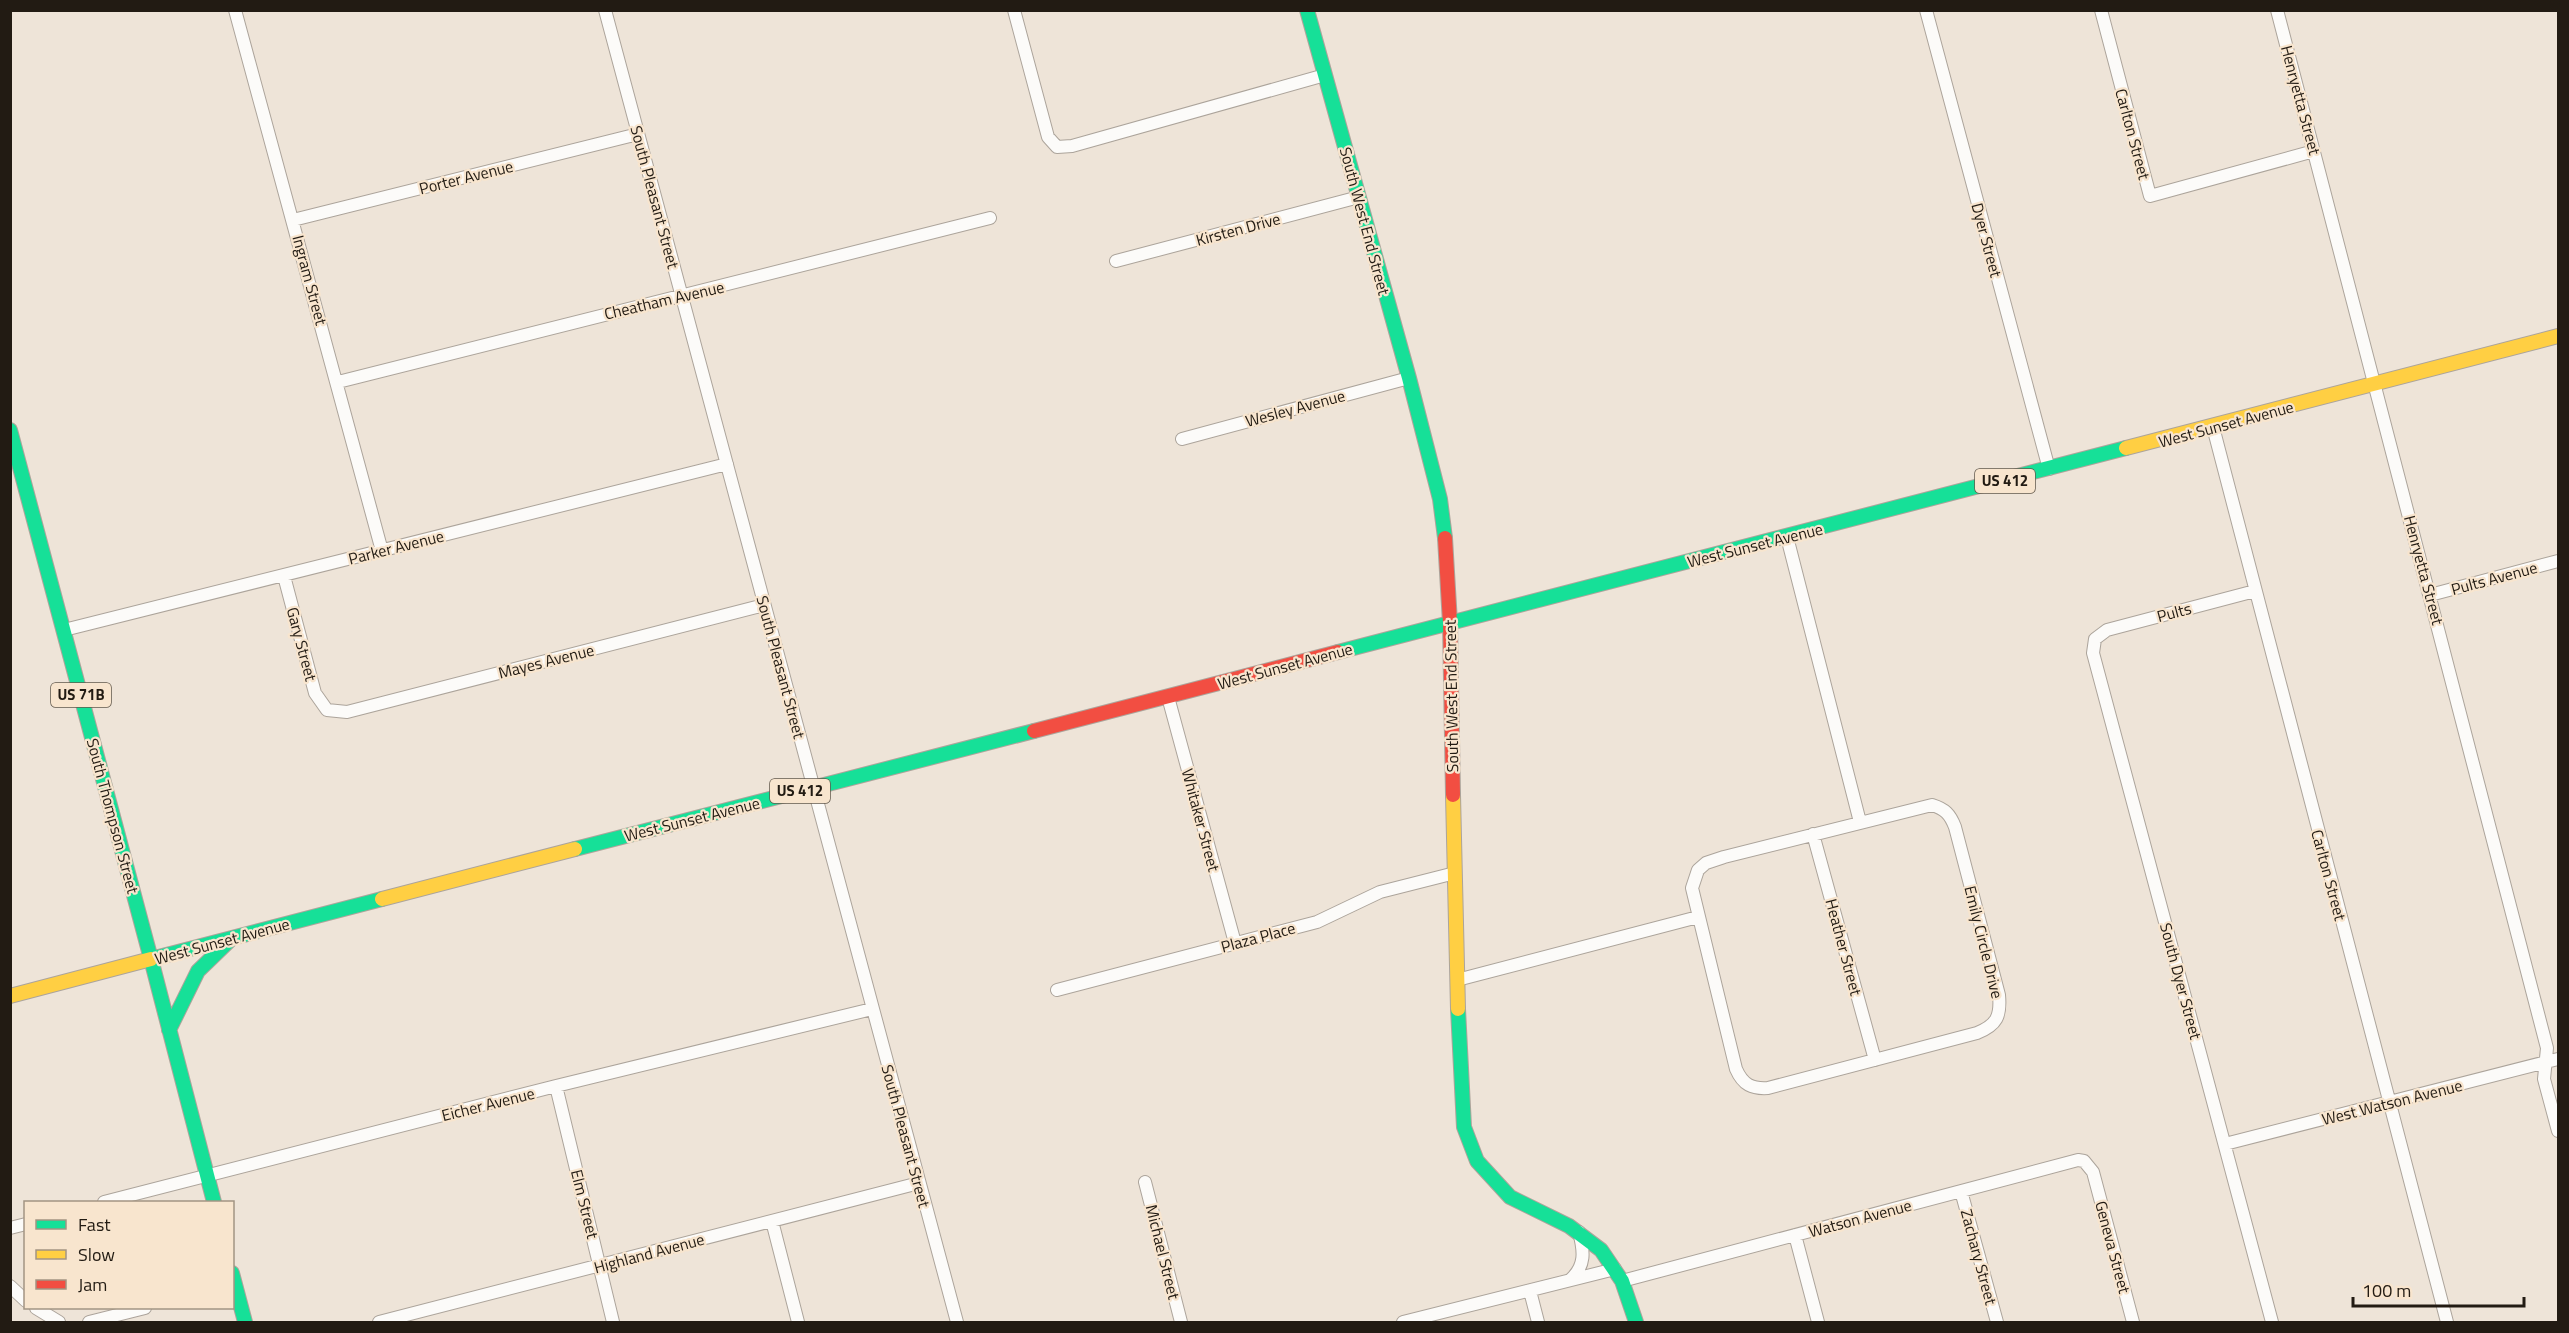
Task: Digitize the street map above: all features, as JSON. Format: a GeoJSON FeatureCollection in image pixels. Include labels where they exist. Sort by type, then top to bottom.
{"type":"FeatureCollection","features":[{"type":"Feature","properties":{"kind":"main road","name":"South West End Street"},"geometry":{"type":"LineString","coordinates":[[1307,10],[1440,499],[1447,560],[1450,623],[1457,980],[1461,1106],[1464,1127],[1477,1161],[1510,1197],[1579,1232],[1601,1250],[1618,1275],[1636,1323]]}},
{"type":"Feature","properties":{"kind":"main road","name":"West Sunset Avenue"},"geometry":{"type":"LineString","coordinates":[[10,996],[2213,428],[2559,336]]}},
{"type":"Feature","properties":{"kind":"main road","name":"South Thompson Street"},"geometry":{"type":"LineString","coordinates":[[10,430],[214,1201]]}},
{"type":"Feature","properties":{"kind":"main road"},"geometry":{"type":"LineString","coordinates":[[169,1030],[198,971],[214,953],[233,938]]}},
{"type":"Feature","properties":{"kind":"main road"},"geometry":{"type":"LineString","coordinates":[[234,1284],[245,1323]]}},
{"type":"Feature","properties":{"kind":"street","name":"Ingram Street"},"geometry":{"type":"LineString","coordinates":[[235,10],[382,550]]}},
{"type":"Feature","properties":{"kind":"street","name":"South Pleasant Street"},"geometry":{"type":"LineString","coordinates":[[605,10],[957,1323]]}},
{"type":"Feature","properties":{"kind":"street"},"geometry":{"type":"LineString","coordinates":[[1014,10],[1048,137],[1057,147],[1072,146],[1325,75]]}},
{"type":"Feature","properties":{"kind":"street","name":"Dyer Street"},"geometry":{"type":"LineString","coordinates":[[1926,10],[2049,469]]}},
{"type":"Feature","properties":{"kind":"street","name":"Carlton Street"},"geometry":{"type":"LineString","coordinates":[[2101,10],[2150,196],[2314,151]]}},
{"type":"Feature","properties":{"kind":"street","name":"Henryetta Street"},"geometry":{"type":"LineString","coordinates":[[2277,10],[2547,1048],[2544,1079],[2559,1131]]}},
{"type":"Feature","properties":{"kind":"street","name":"Porter Avenue"},"geometry":{"type":"LineString","coordinates":[[293,220],[638,134]]}},
{"type":"Feature","properties":{"kind":"street","name":"Kirsten Drive"},"geometry":{"type":"LineString","coordinates":[[1116,261],[1359,197]]}},
{"type":"Feature","properties":{"kind":"street","name":"Cheatham Avenue"},"geometry":{"type":"LineString","coordinates":[[338,382],[990,218]]}},
{"type":"Feature","properties":{"kind":"street","name":"Wesley Avenue"},"geometry":{"type":"LineString","coordinates":[[1182,439],[1408,378]]}},
{"type":"Feature","properties":{"kind":"street","name":"Carlton Street"},"geometry":{"type":"LineString","coordinates":[[2213,428],[2447,1323]]}},
{"type":"Feature","properties":{"kind":"street","name":"Parker Avenue"},"geometry":{"type":"LineString","coordinates":[[64,630],[727,464]]}},
{"type":"Feature","properties":{"kind":"street"},"geometry":{"type":"LineString","coordinates":[[1787,537],[1860,822]]}},
{"type":"Feature","properties":{"kind":"street","name":"Pults Avenue"},"geometry":{"type":"LineString","coordinates":[[2430,595],[2559,561]]}},
{"type":"Feature","properties":{"kind":"street","name":"Gary Street"},"geometry":{"type":"LineString","coordinates":[[284,576],[315,693],[327,710]]}},
{"type":"Feature","properties":{"kind":"street","name":"Pults"},"geometry":{"type":"LineString","coordinates":[[2095,639],[2107,630],[2255,591]]}},
{"type":"Feature","properties":{"kind":"street","name":"Mayes Avenue"},"geometry":{"type":"LineString","coordinates":[[327,710],[347,712],[764,605]]}},
{"type":"Feature","properties":{"kind":"street","name":"South Dyer Street"},"geometry":{"type":"LineString","coordinates":[[2095,639],[2093,653],[2272,1323]]}},
{"type":"Feature","properties":{"kind":"street","name":"Whitaker Street"},"geometry":{"type":"LineString","coordinates":[[1168,697],[1235,943]]}},
{"type":"Feature","properties":{"kind":"street","name":"Emily Circle Drive"},"geometry":{"type":"LineString","coordinates":[[1932,805],[1942,808],[1951,816],[2000,1008],[1998,1018],[1990,1028],[1768,1088],[1757,1089],[1746,1085],[1736,1069],[1698,917],[1692,880],[1706,863],[1813,834],[1932,805]]}},
{"type":"Feature","properties":{"kind":"street","name":"Heather Street"},"geometry":{"type":"LineString","coordinates":[[1813,834],[1875,1060]]}},
{"type":"Feature","properties":{"kind":"street","name":"Plaza Place"},"geometry":{"type":"LineString","coordinates":[[1057,990],[1317,922],[1380,892],[1455,873]]}},
{"type":"Feature","properties":{"kind":"street"},"geometry":{"type":"LineString","coordinates":[[1457,980],[1698,917]]}},
{"type":"Feature","properties":{"kind":"street","name":"Eicher Avenue"},"geometry":{"type":"LineString","coordinates":[[111,1201],[556,1086],[872,1009]]}},
{"type":"Feature","properties":{"kind":"street","name":"West Watson Avenue"},"geometry":{"type":"LineString","coordinates":[[2225,1144],[2559,1059]]}},
{"type":"Feature","properties":{"kind":"street","name":"Elm Street"},"geometry":{"type":"LineString","coordinates":[[556,1086],[613,1323]]}},
{"type":"Feature","properties":{"kind":"street","name":"Watson Avenue"},"geometry":{"type":"LineString","coordinates":[[1403,1323],[1566,1282],[1618,1275],[1796,1235],[2078,1160],[2084,1161],[2093,1172]]}},
{"type":"Feature","properties":{"kind":"street","name":"Geneva Street"},"geometry":{"type":"LineString","coordinates":[[2093,1172],[2133,1323]]}},
{"type":"Feature","properties":{"kind":"street","name":"Michael Street"},"geometry":{"type":"LineString","coordinates":[[1145,1182],[1181,1323]]}},
{"type":"Feature","properties":{"kind":"street","name":"Highland Avenue"},"geometry":{"type":"LineString","coordinates":[[379,1323],[919,1183]]}},
{"type":"Feature","properties":{"kind":"street","name":"Zachary Street"},"geometry":{"type":"LineString","coordinates":[[1961,1191],[1997,1323]]}},
{"type":"Feature","properties":{"kind":"street"},"geometry":{"type":"LineString","coordinates":[[772,1221],[798,1323]]}},
{"type":"Feature","properties":{"kind":"street"},"geometry":{"type":"LineString","coordinates":[[1566,1282],[1582,1266],[1583,1251],[1579,1232]]}},
{"type":"Feature","properties":{"kind":"street"},"geometry":{"type":"LineString","coordinates":[[1796,1235],[1818,1323]]}},
{"type":"Feature","properties":{"kind":"street"},"geometry":{"type":"LineString","coordinates":[[10,1286],[24,1299]]}},
{"type":"Feature","properties":{"kind":"street"},"geometry":{"type":"LineString","coordinates":[[1530,1291],[1538,1323]]}},
{"type":"Feature","properties":{"kind":"street"},"geometry":{"type":"LineString","coordinates":[[38,1309],[59,1323]]}},
{"type":"Feature","properties":{"kind":"street"},"geometry":{"type":"LineString","coordinates":[[89,1323],[140,1309]]}},
{"type":"Feature","properties":{"kind":"street"},"geometry":{"type":"LineString","coordinates":[[431,1309],[434,1323]]}},
{"type":"Feature","properties":{"kind":"traffic: fast"},"geometry":{"type":"LineString","coordinates":[[1307,10],[1409,378],[1440,499],[1445,538]]}},
{"type":"Feature","properties":{"kind":"traffic: fast"},"geometry":{"type":"LineString","coordinates":[[10,430],[151,959],[382,899]]}},
{"type":"Feature","properties":{"kind":"traffic: fast"},"geometry":{"type":"LineString","coordinates":[[1338,652],[2126,448]]}},
{"type":"Feature","properties":{"kind":"traffic: fast"},"geometry":{"type":"LineString","coordinates":[[575,849],[1034,731]]}},
{"type":"Feature","properties":{"kind":"traffic: fast"},"geometry":{"type":"LineString","coordinates":[[169,1030],[198,971],[230,940]]}},
{"type":"Feature","properties":{"kind":"traffic: fast"},"geometry":{"type":"LineString","coordinates":[[151,959],[214,1201]]}},
{"type":"Feature","properties":{"kind":"traffic: fast"},"geometry":{"type":"LineString","coordinates":[[1458,1009],[1464,1127],[1477,1161],[1510,1197],[1569,1226],[1601,1250],[1622,1281],[1636,1322]]}},
{"type":"Feature","properties":{"kind":"traffic: fast"},"geometry":{"type":"LineString","coordinates":[[234,1281],[245,1322]]}},
{"type":"Feature","properties":{"kind":"traffic: slow"},"geometry":{"type":"LineString","coordinates":[[2126,448],[2558,336]]}},
{"type":"Feature","properties":{"kind":"traffic: slow"},"geometry":{"type":"LineString","coordinates":[[1453,795],[1458,1009]]}},
{"type":"Feature","properties":{"kind":"traffic: slow"},"geometry":{"type":"LineString","coordinates":[[382,899],[575,849]]}},
{"type":"Feature","properties":{"kind":"traffic: slow"},"geometry":{"type":"LineString","coordinates":[[10,996],[151,959]]}},
{"type":"Feature","properties":{"kind":"traffic: jam"},"geometry":{"type":"LineString","coordinates":[[1445,538],[1450,623],[1453,795]]}},
{"type":"Feature","properties":{"kind":"traffic: jam"},"geometry":{"type":"LineString","coordinates":[[1034,731],[1338,652]]}}]}
